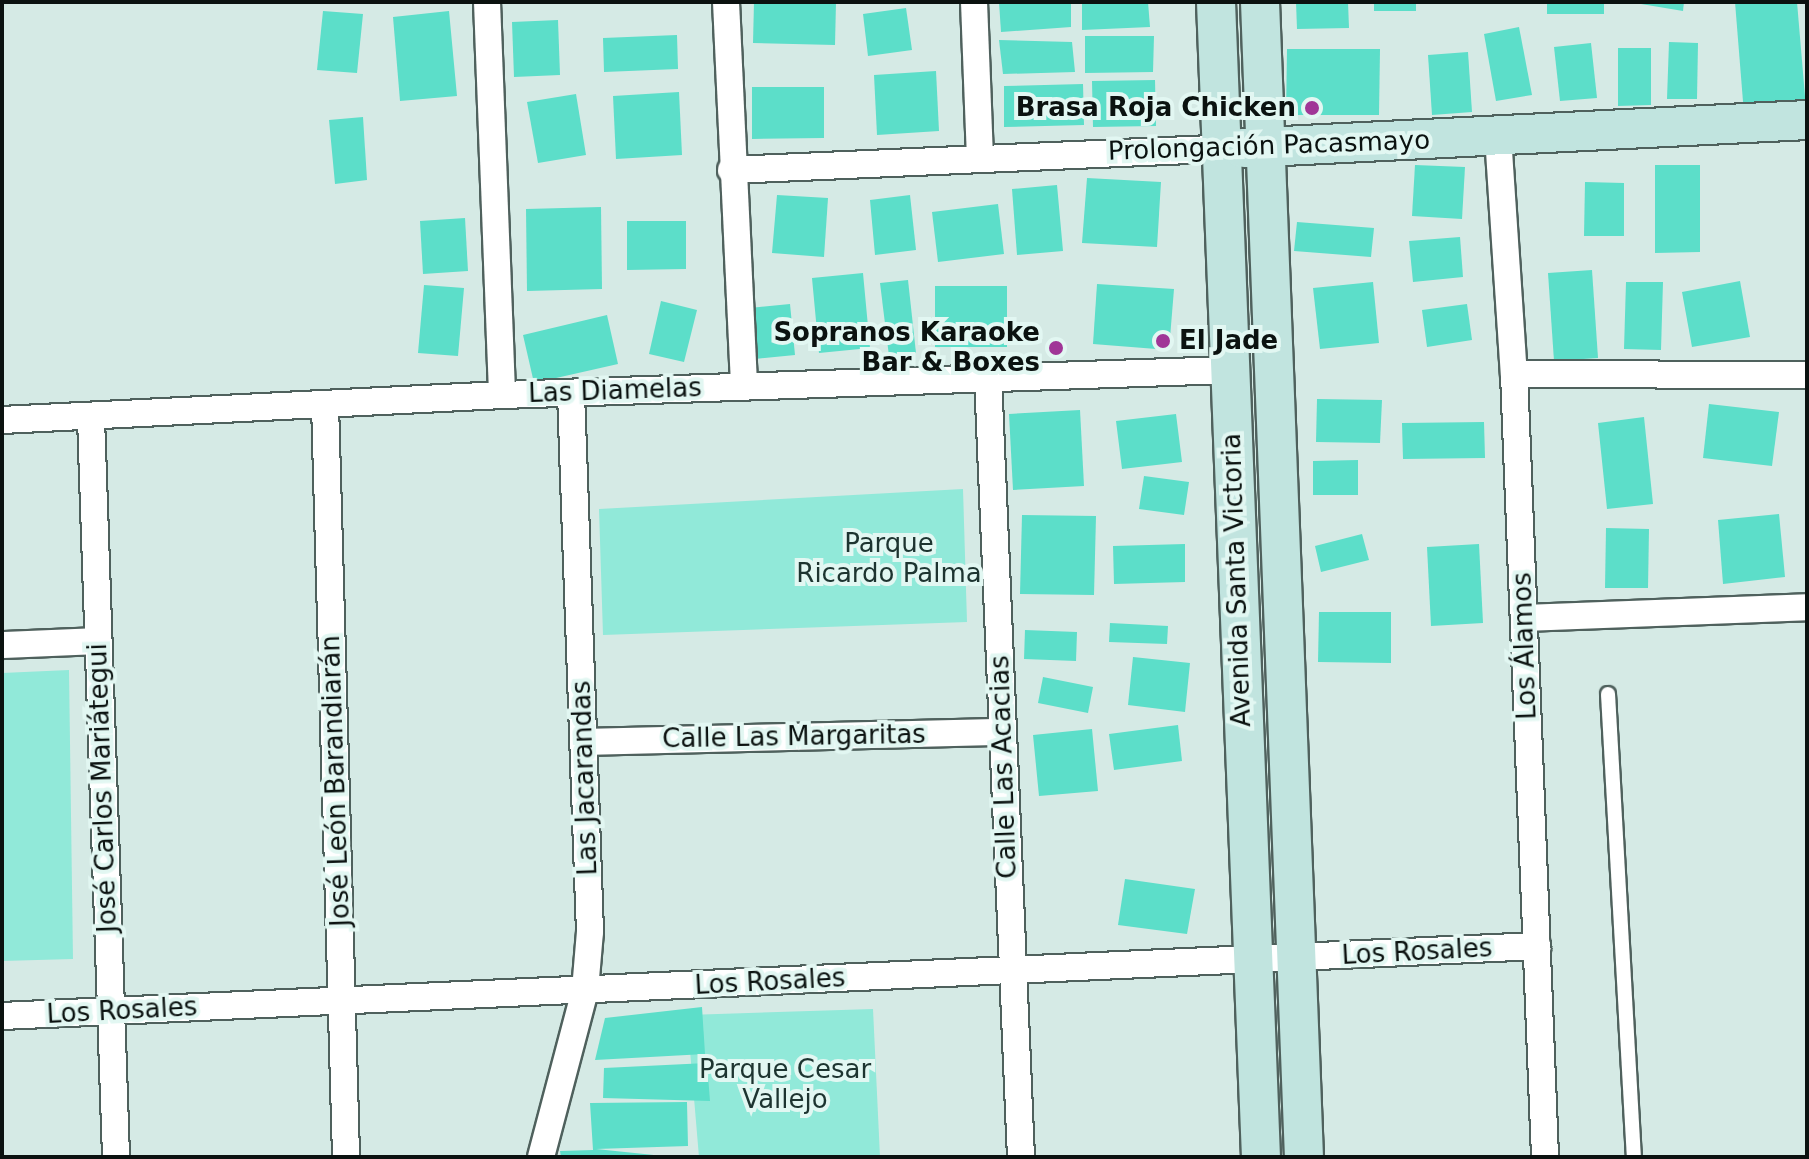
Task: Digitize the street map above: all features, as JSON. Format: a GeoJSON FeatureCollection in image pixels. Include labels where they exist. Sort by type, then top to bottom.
{"type":"FeatureCollection","features":[{"type":"Feature","properties":{"kind":"main road","name":"Avenida Santa Victoria"},"geometry":{"type":"LineString","coordinates":[[1216,2],[1261,1157]]}},
{"type":"Feature","properties":{"kind":"main road","name":"Avenida Santa Victoria"},"geometry":{"type":"LineString","coordinates":[[1260,2],[1304,1157]]}},
{"type":"Feature","properties":{"kind":"main road","name":"Prolongación Pacasmayo"},"geometry":{"type":"LineString","coordinates":[[1221,149],[1807,120]]}},
{"type":"Feature","properties":{"kind":"street"},"geometry":{"type":"LineString","coordinates":[[487,2],[502,395]]}},
{"type":"Feature","properties":{"kind":"street"},"geometry":{"type":"LineString","coordinates":[[726,2],[731,170],[744,387]]}},
{"type":"Feature","properties":{"kind":"street"},"geometry":{"type":"LineString","coordinates":[[974,2],[980,157]]}},
{"type":"Feature","properties":{"kind":"street","name":"Los Álamos"},"geometry":{"type":"LineString","coordinates":[[1498,136],[1514,374],[1545,1157]]}},
{"type":"Feature","properties":{"kind":"street","name":"Prolongación Pacasmayo"},"geometry":{"type":"LineString","coordinates":[[731,170],[1221,149]]}},
{"type":"Feature","properties":{"kind":"street","name":"Las Diamelas"},"geometry":{"type":"LineString","coordinates":[[2,420],[91,418],[502,395],[1228,370]]}},
{"type":"Feature","properties":{"kind":"street"},"geometry":{"type":"LineString","coordinates":[[1514,374],[1807,375]]}},
{"type":"Feature","properties":{"kind":"street","name":"Calle Las Acacias"},"geometry":{"type":"LineString","coordinates":[[988,377],[1021,1157]]}},
{"type":"Feature","properties":{"kind":"street","name":"Las Jacarandas"},"geometry":{"type":"LineString","coordinates":[[541,1157],[585,990],[590,932],[571,394]]}},
{"type":"Feature","properties":{"kind":"street","name":"José León Barandiarán"},"geometry":{"type":"LineString","coordinates":[[325,404],[346,1157]]}},
{"type":"Feature","properties":{"kind":"street","name":"José Carlos Mariátegui"},"geometry":{"type":"LineString","coordinates":[[91,418],[116,1157]]}},
{"type":"Feature","properties":{"kind":"street"},"geometry":{"type":"LineString","coordinates":[[1524,618],[1807,607]]}},
{"type":"Feature","properties":{"kind":"street"},"geometry":{"type":"LineString","coordinates":[[2,645],[98,641]]}},
{"type":"Feature","properties":{"kind":"street","name":"Calle Las Margaritas"},"geometry":{"type":"LineString","coordinates":[[585,742],[1003,732]]}},
{"type":"Feature","properties":{"kind":"street","name":"Los Rosales"},"geometry":{"type":"LineString","coordinates":[[2,1016],[1537,946]]}},
{"type":"Feature","properties":{"kind":"lane"},"geometry":{"type":"LineString","coordinates":[[1608,694],[1634,1157]]}},
{"type":"Feature","properties":{"kind":"green space","name":"Parque Ricardo Palma"},"geometry":{"type":"Polygon","coordinates":[[[963,489],[967,622],[603,635],[599,509],[963,489]]]}},
{"type":"Feature","properties":{"kind":"green space"},"geometry":{"type":"Polygon","coordinates":[[[69,670],[73,959],[2,961],[2,673],[69,670]]]}},
{"type":"Feature","properties":{"kind":"green space","name":"Parque Cesar Vallejo"},"geometry":{"type":"Polygon","coordinates":[[[873,1009],[880,1157],[699,1157],[687,1015],[873,1009]]]}},
{"type":"Feature","properties":{"kind":"building"},"geometry":{"type":"Polygon","coordinates":[[[754,2],[836,2],[835,45],[753,43],[754,2]]]}},
{"type":"Feature","properties":{"kind":"building"},"geometry":{"type":"Polygon","coordinates":[[[999,2],[1071,2],[1071,27],[1001,32],[999,2]]]}},
{"type":"Feature","properties":{"kind":"building"},"geometry":{"type":"Polygon","coordinates":[[[1082,2],[1148,2],[1150,27],[1082,30],[1082,2]]]}},
{"type":"Feature","properties":{"kind":"building"},"geometry":{"type":"Polygon","coordinates":[[[1296,2],[1348,2],[1349,28],[1297,29],[1296,2]]]}},
{"type":"Feature","properties":{"kind":"building"},"geometry":{"type":"Polygon","coordinates":[[[1374,2],[1416,2],[1416,11],[1374,11],[1374,2]]]}},
{"type":"Feature","properties":{"kind":"building"},"geometry":{"type":"Polygon","coordinates":[[[1547,2],[1604,2],[1604,14],[1547,14],[1547,2]]]}},
{"type":"Feature","properties":{"kind":"building"},"geometry":{"type":"Polygon","coordinates":[[[1629,2],[1684,2],[1683,11],[1629,2]]]}},
{"type":"Feature","properties":{"kind":"building"},"geometry":{"type":"Polygon","coordinates":[[[1735,2],[1797,2],[1806,108],[1744,114],[1735,2]]]}},
{"type":"Feature","properties":{"kind":"building"},"geometry":{"type":"Polygon","coordinates":[[[906,8],[912,50],[868,56],[863,14],[906,8]]]}},
{"type":"Feature","properties":{"kind":"building"},"geometry":{"type":"Polygon","coordinates":[[[323,11],[363,14],[357,73],[317,70],[323,11]]]}},
{"type":"Feature","properties":{"kind":"building"},"geometry":{"type":"Polygon","coordinates":[[[449,11],[457,96],[400,101],[393,17],[449,11]]]}},
{"type":"Feature","properties":{"kind":"building"},"geometry":{"type":"Polygon","coordinates":[[[558,20],[560,75],[514,77],[512,22],[558,20]]]}},
{"type":"Feature","properties":{"kind":"building"},"geometry":{"type":"Polygon","coordinates":[[[1519,27],[1532,95],[1496,101],[1484,34],[1519,27]]]}},
{"type":"Feature","properties":{"kind":"building"},"geometry":{"type":"Polygon","coordinates":[[[677,35],[678,69],[604,72],[603,38],[677,35]]]}},
{"type":"Feature","properties":{"kind":"building"},"geometry":{"type":"Polygon","coordinates":[[[1085,36],[1154,36],[1153,72],[1085,73],[1085,36]]]}},
{"type":"Feature","properties":{"kind":"building"},"geometry":{"type":"Polygon","coordinates":[[[999,40],[1072,42],[1075,72],[1003,74],[999,40]]]}},
{"type":"Feature","properties":{"kind":"building"},"geometry":{"type":"Polygon","coordinates":[[[1669,42],[1698,43],[1697,99],[1667,99],[1669,42]]]}},
{"type":"Feature","properties":{"kind":"building"},"geometry":{"type":"Polygon","coordinates":[[[1591,43],[1597,98],[1560,101],[1554,47],[1591,43]]]}},
{"type":"Feature","properties":{"kind":"building"},"geometry":{"type":"Polygon","coordinates":[[[1618,48],[1651,48],[1651,105],[1618,106],[1618,48]]]}},
{"type":"Feature","properties":{"kind":"building"},"geometry":{"type":"Polygon","coordinates":[[[1287,49],[1380,49],[1379,115],[1286,115],[1287,49]]]}},
{"type":"Feature","properties":{"kind":"building"},"geometry":{"type":"Polygon","coordinates":[[[1468,52],[1472,112],[1432,115],[1428,55],[1468,52]]]}},
{"type":"Feature","properties":{"kind":"building"},"geometry":{"type":"Polygon","coordinates":[[[936,71],[939,131],[877,135],[874,75],[936,71]]]}},
{"type":"Feature","properties":{"kind":"building"},"geometry":{"type":"Polygon","coordinates":[[[1155,80],[1156,126],[1093,127],[1092,81],[1155,80]]]}},
{"type":"Feature","properties":{"kind":"building"},"geometry":{"type":"Polygon","coordinates":[[[1083,84],[1084,125],[1004,127],[1004,86],[1083,84]]]}},
{"type":"Feature","properties":{"kind":"building"},"geometry":{"type":"Polygon","coordinates":[[[752,87],[824,87],[824,138],[752,139],[752,87]]]}},
{"type":"Feature","properties":{"kind":"building"},"geometry":{"type":"Polygon","coordinates":[[[679,92],[682,155],[616,159],[613,96],[679,92]]]}},
{"type":"Feature","properties":{"kind":"building"},"geometry":{"type":"Polygon","coordinates":[[[576,94],[586,155],[538,163],[527,102],[576,94]]]}},
{"type":"Feature","properties":{"kind":"building"},"geometry":{"type":"Polygon","coordinates":[[[363,117],[367,180],[335,184],[329,120],[363,117]]]}},
{"type":"Feature","properties":{"kind":"building"},"geometry":{"type":"Polygon","coordinates":[[[1415,165],[1465,167],[1462,219],[1412,216],[1415,165]]]}},
{"type":"Feature","properties":{"kind":"building"},"geometry":{"type":"Polygon","coordinates":[[[1655,165],[1700,165],[1700,252],[1655,253],[1655,165]]]}},
{"type":"Feature","properties":{"kind":"building"},"geometry":{"type":"Polygon","coordinates":[[[1087,178],[1161,182],[1157,247],[1082,243],[1087,178]]]}},
{"type":"Feature","properties":{"kind":"building"},"geometry":{"type":"Polygon","coordinates":[[[1585,182],[1624,183],[1624,236],[1584,236],[1585,182]]]}},
{"type":"Feature","properties":{"kind":"building"},"geometry":{"type":"Polygon","coordinates":[[[1057,185],[1063,251],[1017,255],[1012,189],[1057,185]]]}},
{"type":"Feature","properties":{"kind":"building"},"geometry":{"type":"Polygon","coordinates":[[[777,195],[828,198],[824,257],[772,253],[777,195]]]}},
{"type":"Feature","properties":{"kind":"building"},"geometry":{"type":"Polygon","coordinates":[[[910,195],[916,250],[875,255],[870,200],[910,195]]]}},
{"type":"Feature","properties":{"kind":"building"},"geometry":{"type":"Polygon","coordinates":[[[998,204],[1004,254],[938,262],[932,212],[998,204]]]}},
{"type":"Feature","properties":{"kind":"building"},"geometry":{"type":"Polygon","coordinates":[[[601,207],[602,289],[527,291],[526,209],[601,207]]]}},
{"type":"Feature","properties":{"kind":"building"},"geometry":{"type":"Polygon","coordinates":[[[465,218],[468,271],[423,274],[420,221],[465,218]]]}},
{"type":"Feature","properties":{"kind":"building"},"geometry":{"type":"Polygon","coordinates":[[[627,221],[686,221],[686,269],[627,270],[627,221]]]}},
{"type":"Feature","properties":{"kind":"building"},"geometry":{"type":"Polygon","coordinates":[[[1297,222],[1374,228],[1371,257],[1294,251],[1297,222]]]}},
{"type":"Feature","properties":{"kind":"building"},"geometry":{"type":"Polygon","coordinates":[[[1460,237],[1463,277],[1413,282],[1409,241],[1460,237]]]}},
{"type":"Feature","properties":{"kind":"building"},"geometry":{"type":"Polygon","coordinates":[[[1592,270],[1598,358],[1554,361],[1548,273],[1592,270]]]}},
{"type":"Feature","properties":{"kind":"building"},"geometry":{"type":"Polygon","coordinates":[[[863,273],[870,348],[819,353],[812,278],[863,273]]]}},
{"type":"Feature","properties":{"kind":"building"},"geometry":{"type":"Polygon","coordinates":[[[908,280],[916,353],[889,356],[880,283],[908,280]]]}},
{"type":"Feature","properties":{"kind":"building"},"geometry":{"type":"Polygon","coordinates":[[[1740,281],[1750,337],[1692,347],[1682,292],[1740,281]]]}},
{"type":"Feature","properties":{"kind":"building"},"geometry":{"type":"Polygon","coordinates":[[[1373,282],[1379,343],[1320,349],[1313,288],[1373,282]]]}},
{"type":"Feature","properties":{"kind":"building"},"geometry":{"type":"Polygon","coordinates":[[[1626,282],[1663,282],[1661,350],[1624,349],[1626,282]]]}},
{"type":"Feature","properties":{"kind":"building"},"geometry":{"type":"Polygon","coordinates":[[[1097,284],[1174,289],[1169,350],[1093,344],[1097,284]]]}},
{"type":"Feature","properties":{"kind":"building"},"geometry":{"type":"Polygon","coordinates":[[[424,285],[464,288],[458,356],[418,353],[424,285]]]}},
{"type":"Feature","properties":{"kind":"building"},"geometry":{"type":"Polygon","coordinates":[[[935,286],[1007,286],[1007,347],[935,347],[935,286]]]}},
{"type":"Feature","properties":{"kind":"building"},"geometry":{"type":"Polygon","coordinates":[[[661,301],[697,310],[684,362],[649,354],[661,301]]]}},
{"type":"Feature","properties":{"kind":"building"},"geometry":{"type":"Polygon","coordinates":[[[790,304],[795,355],[755,359],[750,308],[790,304]]]}},
{"type":"Feature","properties":{"kind":"building"},"geometry":{"type":"Polygon","coordinates":[[[1467,304],[1472,340],[1427,347],[1422,310],[1467,304]]]}},
{"type":"Feature","properties":{"kind":"building"},"geometry":{"type":"Polygon","coordinates":[[[607,315],[618,364],[534,383],[523,335],[607,315]]]}},
{"type":"Feature","properties":{"kind":"building"},"geometry":{"type":"Polygon","coordinates":[[[1317,399],[1382,400],[1380,443],[1316,442],[1317,399]]]}},
{"type":"Feature","properties":{"kind":"building"},"geometry":{"type":"Polygon","coordinates":[[[1709,404],[1779,412],[1772,466],[1703,458],[1709,404]]]}},
{"type":"Feature","properties":{"kind":"building"},"geometry":{"type":"Polygon","coordinates":[[[1080,410],[1084,486],[1013,490],[1009,414],[1080,410]]]}},
{"type":"Feature","properties":{"kind":"building"},"geometry":{"type":"Polygon","coordinates":[[[1176,414],[1182,462],[1122,469],[1116,421],[1176,414]]]}},
{"type":"Feature","properties":{"kind":"building"},"geometry":{"type":"Polygon","coordinates":[[[1644,417],[1653,504],[1607,509],[1598,423],[1644,417]]]}},
{"type":"Feature","properties":{"kind":"building"},"geometry":{"type":"Polygon","coordinates":[[[1484,422],[1485,458],[1403,459],[1402,423],[1484,422]]]}},
{"type":"Feature","properties":{"kind":"building"},"geometry":{"type":"Polygon","coordinates":[[[1358,460],[1358,495],[1313,495],[1313,461],[1358,460]]]}},
{"type":"Feature","properties":{"kind":"building"},"geometry":{"type":"Polygon","coordinates":[[[1144,476],[1189,482],[1184,515],[1139,509],[1144,476]]]}},
{"type":"Feature","properties":{"kind":"building"},"geometry":{"type":"Polygon","coordinates":[[[1779,514],[1785,577],[1723,584],[1718,520],[1779,514]]]}},
{"type":"Feature","properties":{"kind":"building"},"geometry":{"type":"Polygon","coordinates":[[[1022,515],[1096,516],[1094,595],[1020,594],[1022,515]]]}},
{"type":"Feature","properties":{"kind":"building"},"geometry":{"type":"Polygon","coordinates":[[[1606,528],[1649,529],[1648,588],[1605,588],[1606,528]]]}},
{"type":"Feature","properties":{"kind":"building"},"geometry":{"type":"Polygon","coordinates":[[[1362,534],[1369,560],[1321,572],[1315,546],[1362,534]]]}},
{"type":"Feature","properties":{"kind":"building"},"geometry":{"type":"Polygon","coordinates":[[[1185,544],[1185,582],[1114,584],[1113,546],[1185,544]]]}},
{"type":"Feature","properties":{"kind":"building"},"geometry":{"type":"Polygon","coordinates":[[[1479,544],[1483,623],[1431,626],[1427,547],[1479,544]]]}},
{"type":"Feature","properties":{"kind":"building"},"geometry":{"type":"Polygon","coordinates":[[[1319,612],[1391,612],[1391,663],[1318,662],[1319,612]]]}},
{"type":"Feature","properties":{"kind":"building"},"geometry":{"type":"Polygon","coordinates":[[[1110,623],[1168,626],[1167,644],[1109,642],[1110,623]]]}},
{"type":"Feature","properties":{"kind":"building"},"geometry":{"type":"Polygon","coordinates":[[[1025,630],[1077,632],[1076,661],[1024,659],[1025,630]]]}},
{"type":"Feature","properties":{"kind":"building"},"geometry":{"type":"Polygon","coordinates":[[[1133,657],[1190,663],[1185,712],[1128,705],[1133,657]]]}},
{"type":"Feature","properties":{"kind":"building"},"geometry":{"type":"Polygon","coordinates":[[[1043,677],[1093,687],[1088,713],[1038,703],[1043,677]]]}},
{"type":"Feature","properties":{"kind":"building"},"geometry":{"type":"Polygon","coordinates":[[[1178,725],[1182,761],[1114,770],[1109,734],[1178,725]]]}},
{"type":"Feature","properties":{"kind":"building"},"geometry":{"type":"Polygon","coordinates":[[[1092,729],[1098,791],[1039,796],[1033,735],[1092,729]]]}},
{"type":"Feature","properties":{"kind":"building"},"geometry":{"type":"Polygon","coordinates":[[[1125,879],[1195,889],[1187,934],[1118,925],[1125,879]]]}},
{"type":"Feature","properties":{"kind":"building"},"geometry":{"type":"Polygon","coordinates":[[[702,1007],[705,1054],[595,1060],[605,1018],[702,1007]]]}},
{"type":"Feature","properties":{"kind":"building"},"geometry":{"type":"Polygon","coordinates":[[[707,1063],[710,1101],[603,1098],[604,1068],[707,1063]]]}},
{"type":"Feature","properties":{"kind":"building"},"geometry":{"type":"Polygon","coordinates":[[[687,1102],[688,1146],[596,1149],[673,1157],[561,1157],[560,1151],[593,1150],[590,1103],[687,1102]]]}},
{"type":"Feature","properties":{"kind":"place","name":"Brasa Roja Chicken"},"geometry":{"type":"Point","coordinates":[1312,108]}},
{"type":"Feature","properties":{"kind":"place","name":"El Jade"},"geometry":{"type":"Point","coordinates":[1163,341]}},
{"type":"Feature","properties":{"kind":"place","name":"Sopranos Karaoke Bar & Boxes"},"geometry":{"type":"Point","coordinates":[1056,348]}}]}
